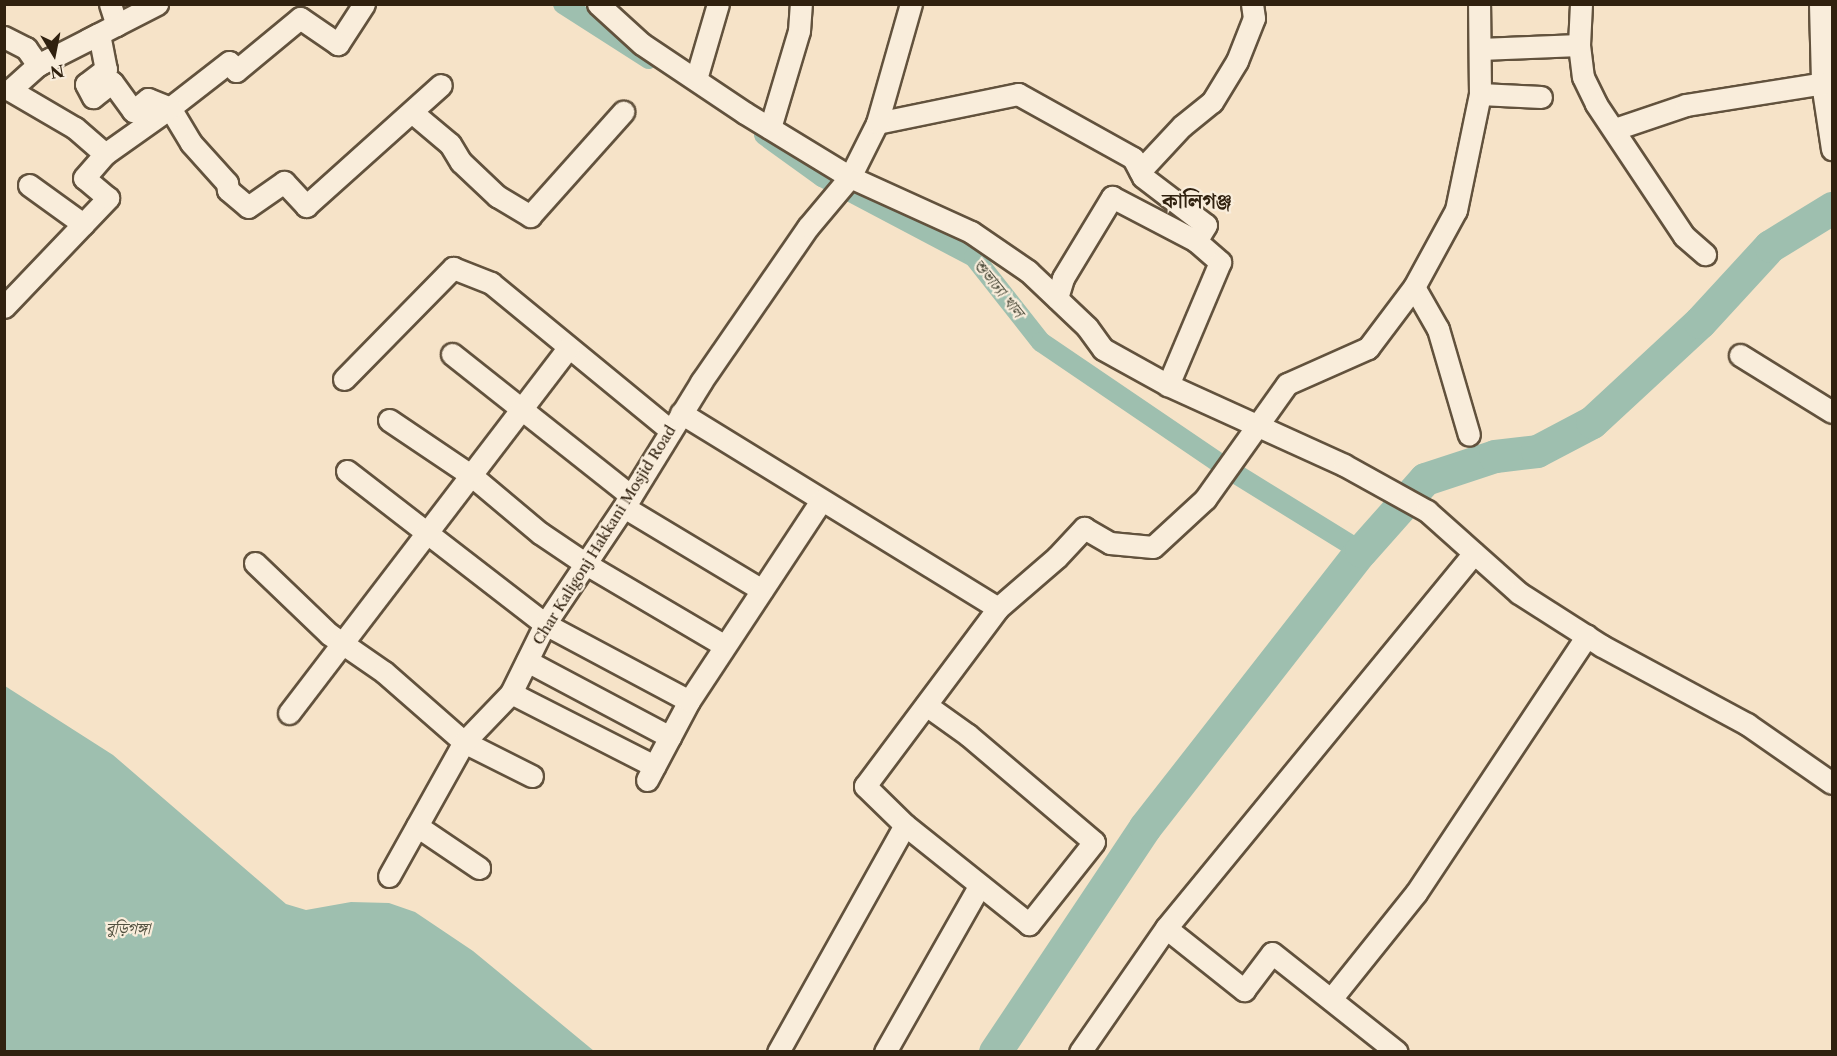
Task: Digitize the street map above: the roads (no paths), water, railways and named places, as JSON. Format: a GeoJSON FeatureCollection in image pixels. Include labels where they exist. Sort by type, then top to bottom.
{"type":"FeatureCollection","features":[{"type":"Feature","properties":{"kind":"street"},"geometry":{"type":"LineString","coordinates":[[110,4],[117,25]]}},
{"type":"Feature","properties":{"kind":"street"},"geometry":{"type":"LineString","coordinates":[[38,65],[157,4]]}},
{"type":"Feature","properties":{"kind":"street"},"geometry":{"type":"LineString","coordinates":[[7,299],[108,198],[84,178],[105,153],[170,108],[229,62],[236,71],[300,18],[339,44],[364,4]]}},
{"type":"Feature","properties":{"kind":"street"},"geometry":{"type":"LineString","coordinates":[[598,4],[642,44],[770,128],[850,177],[971,232],[1028,271],[1087,327],[1103,350],[1168,385],[1344,465],[1427,511],[1519,593],[1587,636],[1747,724],[1833,783]]}},
{"type":"Feature","properties":{"kind":"street"},"geometry":{"type":"LineString","coordinates":[[696,79],[718,4]]}},
{"type":"Feature","properties":{"kind":"street"},"geometry":{"type":"LineString","coordinates":[[770,128],[799,32],[801,4]]}},
{"type":"Feature","properties":{"kind":"street","name":"Char Kaligonj Hakkani Mosjid Road"},"geometry":{"type":"LineString","coordinates":[[389,876],[464,742],[511,693],[545,624],[627,502],[675,422],[808,228],[850,177],[877,123],[911,4]]}},
{"type":"Feature","properties":{"kind":"street"},"geometry":{"type":"LineString","coordinates":[[1140,171],[1182,126],[1212,102],[1237,61],[1254,18],[1252,4]]}},
{"type":"Feature","properties":{"kind":"street"},"geometry":{"type":"LineString","coordinates":[[926,705],[1030,785],[1094,842],[1029,924],[905,825],[865,786],[998,608],[1057,557],[1084,528],[1110,543],[1153,547],[1205,499],[1220,473],[1287,384],[1368,348],[1414,287],[1456,210],[1480,94],[1479,4]]}},
{"type":"Feature","properties":{"kind":"street"},"geometry":{"type":"LineString","coordinates":[[1581,4],[1579,45],[1583,77],[1596,104],[1615,129],[1684,236],[1704,254]]}},
{"type":"Feature","properties":{"kind":"street"},"geometry":{"type":"LineString","coordinates":[[1820,4],[1832,149]]}},
{"type":"Feature","properties":{"kind":"street"},"geometry":{"type":"LineString","coordinates":[[105,153],[75,128],[10,90],[38,65],[99,34],[106,69],[86,84],[93,97],[112,81],[133,111],[148,99],[170,108],[191,143],[227,183],[228,190],[248,207],[284,182],[306,206],[413,113],[441,85]]}},
{"type":"Feature","properties":{"kind":"street"},"geometry":{"type":"LineString","coordinates":[[4,37],[26,48],[38,65]]}},
{"type":"Feature","properties":{"kind":"street"},"geometry":{"type":"LineString","coordinates":[[1480,49],[1579,45]]}},
{"type":"Feature","properties":{"kind":"street"},"geometry":{"type":"LineString","coordinates":[[1615,129],[1686,105],[1827,82]]}},
{"type":"Feature","properties":{"kind":"street"},"geometry":{"type":"LineString","coordinates":[[877,123],[1018,94],[1133,158],[1140,171],[1206,225],[1196,242]]}},
{"type":"Feature","properties":{"kind":"street"},"geometry":{"type":"LineString","coordinates":[[1480,94],[1542,97]]}},
{"type":"Feature","properties":{"kind":"street"},"geometry":{"type":"LineString","coordinates":[[413,113],[450,144],[461,162],[497,196],[530,216],[623,112]]}},
{"type":"Feature","properties":{"kind":"street"},"geometry":{"type":"LineString","coordinates":[[29,185],[83,224]]}},
{"type":"Feature","properties":{"kind":"street"},"geometry":{"type":"LineString","coordinates":[[1056,298],[1062,278],[1112,197],[1196,242],[1220,262],[1168,385]]}},
{"type":"Feature","properties":{"kind":"street"},"geometry":{"type":"LineString","coordinates":[[344,379],[453,268],[491,283],[568,348],[675,422],[821,501],[998,608]]}},
{"type":"Feature","properties":{"kind":"street"},"geometry":{"type":"LineString","coordinates":[[1414,287],[1438,328],[1470,435]]}},
{"type":"Feature","properties":{"kind":"street"},"geometry":{"type":"LineString","coordinates":[[289,713],[344,645],[568,348]]}},
{"type":"Feature","properties":{"kind":"street"},"geometry":{"type":"LineString","coordinates":[[452,354],[523,409],[627,502],[762,590]]}},
{"type":"Feature","properties":{"kind":"street"},"geometry":{"type":"LineString","coordinates":[[1740,355],[1833,412]]}},
{"type":"Feature","properties":{"kind":"street"},"geometry":{"type":"LineString","coordinates":[[389,420],[472,476],[540,533],[586,564],[725,646]]}},
{"type":"Feature","properties":{"kind":"street"},"geometry":{"type":"LineString","coordinates":[[347,471],[545,624],[689,701]]}},
{"type":"Feature","properties":{"kind":"street"},"geometry":{"type":"LineString","coordinates":[[511,693],[651,773],[689,701],[821,501]]}},
{"type":"Feature","properties":{"kind":"street"},"geometry":{"type":"LineString","coordinates":[[1080,1052],[1166,928],[1474,553]]}},
{"type":"Feature","properties":{"kind":"street"},"geometry":{"type":"LineString","coordinates":[[255,562],[295,604],[344,645],[384,672],[464,742],[532,776]]}},
{"type":"Feature","properties":{"kind":"street"},"geometry":{"type":"LineString","coordinates":[[1331,999],[1416,893],[1587,636]]}},
{"type":"Feature","properties":{"kind":"street"},"geometry":{"type":"LineString","coordinates":[[526,661],[669,737]]}},
{"type":"Feature","properties":{"kind":"street"},"geometry":{"type":"LineString","coordinates":[[778,1052],[905,825]]}},
{"type":"Feature","properties":{"kind":"street"},"geometry":{"type":"LineString","coordinates":[[417,826],[479,868]]}},
{"type":"Feature","properties":{"kind":"street"},"geometry":{"type":"LineString","coordinates":[[885,1052],[980,885]]}},
{"type":"Feature","properties":{"kind":"street"},"geometry":{"type":"LineString","coordinates":[[1166,928],[1244,990],[1272,953],[1398,1052]]}},
{"type":"Feature","properties":{"kind":"water","name":"বুড়িগঙ্গা"},"geometry":{"type":"Polygon","coordinates":[[[5,686],[113,755],[286,904],[306,910],[351,902],[389,903],[415,912],[473,951],[594,1051],[5,1051],[5,686]]]}},
{"type":"Feature","properties":{"kind":"waterway","name":"শুভাঢ্যা খাল"},"geometry":{"type":"LineString","coordinates":[[563,4],[649,59]]}},
{"type":"Feature","properties":{"kind":"waterway","name":"শুভাঢ্যা খাল"},"geometry":{"type":"LineString","coordinates":[[764,135],[822,177],[974,257],[1041,342],[1228,469],[1361,551]]}},
{"type":"Feature","properties":{"kind":"waterway"},"geometry":{"type":"LineString","coordinates":[[995,1052],[1145,827],[1361,551],[1425,479],[1495,456],[1537,451],[1592,422],[1700,322],[1770,246],[1832,208]]}},
{"type":"Feature","properties":{"kind":"district","name":"কালিগঞ্জ"},"geometry":{"type":"Point","coordinates":[1197,201]}}]}
